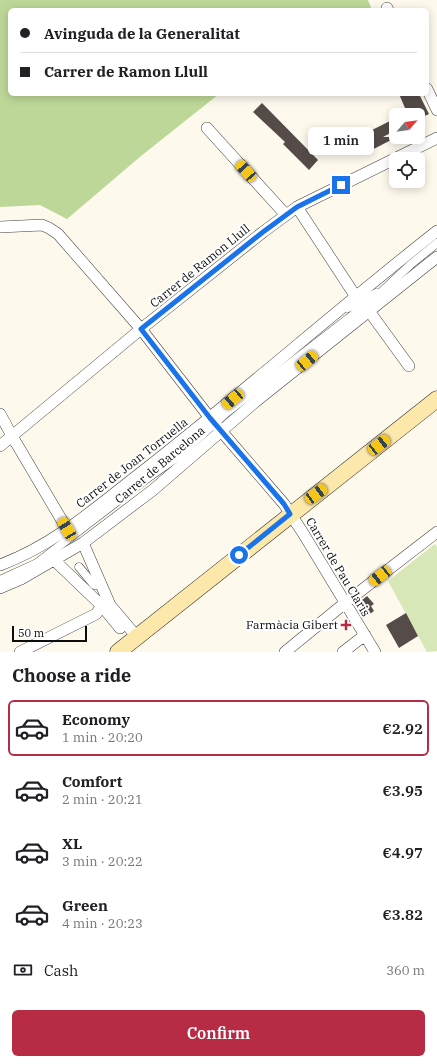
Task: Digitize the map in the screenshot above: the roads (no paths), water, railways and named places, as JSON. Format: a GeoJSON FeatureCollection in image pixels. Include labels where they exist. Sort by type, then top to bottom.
{"type":"FeatureCollection","features":[{"type":"Feature","properties":{"kind":"main road"},"geometry":{"type":"LineString","coordinates":[[118,652],[290,514],[437,399]]}},
{"type":"Feature","properties":{"kind":"street"},"geometry":{"type":"LineString","coordinates":[[429,93],[437,110]]}},
{"type":"Feature","properties":{"kind":"street"},"geometry":{"type":"LineString","coordinates":[[207,128],[286,215]]}},
{"type":"Feature","properties":{"kind":"street","name":"Carrer de Ramon Llull"},"geometry":{"type":"LineString","coordinates":[[0,446],[141,329],[297,207],[437,138]]}},
{"type":"Feature","properties":{"kind":"street"},"geometry":{"type":"LineString","coordinates":[[297,207],[354,295]]}},
{"type":"Feature","properties":{"kind":"street","name":"Carrer de Pau Claris"},"geometry":{"type":"LineString","coordinates":[[0,227],[42,226],[49,228],[58,234],[141,329],[215,424],[284,504],[375,652]]}},
{"type":"Feature","properties":{"kind":"street","name":"Carrer de Joan Torruella"},"geometry":{"type":"LineString","coordinates":[[0,565],[42,545],[87,516],[215,424],[283,363],[354,295],[437,231]]}},
{"type":"Feature","properties":{"kind":"street"},"geometry":{"type":"LineString","coordinates":[[283,363],[295,363],[391,284],[410,265],[437,244]]}},
{"type":"Feature","properties":{"kind":"street","name":"Carrer de Barcelona"},"geometry":{"type":"LineString","coordinates":[[0,588],[21,579],[54,560],[63,549],[83,543],[153,490],[215,424],[369,311],[437,257]]}},
{"type":"Feature","properties":{"kind":"street"},"geometry":{"type":"LineString","coordinates":[[347,308],[391,284]]}},
{"type":"Feature","properties":{"kind":"street"},"geometry":{"type":"LineString","coordinates":[[369,311],[410,366]]}},
{"type":"Feature","properties":{"kind":"street"},"geometry":{"type":"LineString","coordinates":[[0,414],[67,529]]}},
{"type":"Feature","properties":{"kind":"street"},"geometry":{"type":"LineString","coordinates":[[0,580],[63,549],[160,472],[215,424]]}},
{"type":"Feature","properties":{"kind":"street"},"geometry":{"type":"LineString","coordinates":[[285,652],[345,603],[437,532]]}},
{"type":"Feature","properties":{"kind":"street"},"geometry":{"type":"LineString","coordinates":[[83,543],[110,605],[137,637]]}},
{"type":"Feature","properties":{"kind":"street"},"geometry":{"type":"LineString","coordinates":[[54,560],[101,605],[120,628]]}},
{"type":"Feature","properties":{"kind":"street"},"geometry":{"type":"LineString","coordinates":[[82,572],[94,585],[101,585]]}},
{"type":"Feature","properties":{"kind":"street"},"geometry":{"type":"LineString","coordinates":[[20,652],[96,614],[100,610],[101,605]]}},
{"type":"Feature","properties":{"kind":"street"},"geometry":{"type":"LineString","coordinates":[[343,652],[365,635]]}},
{"type":"Feature","properties":{"kind":"place","name":"Farmàcia Gibert"},"geometry":{"type":"Point","coordinates":[346,625]}}]}
